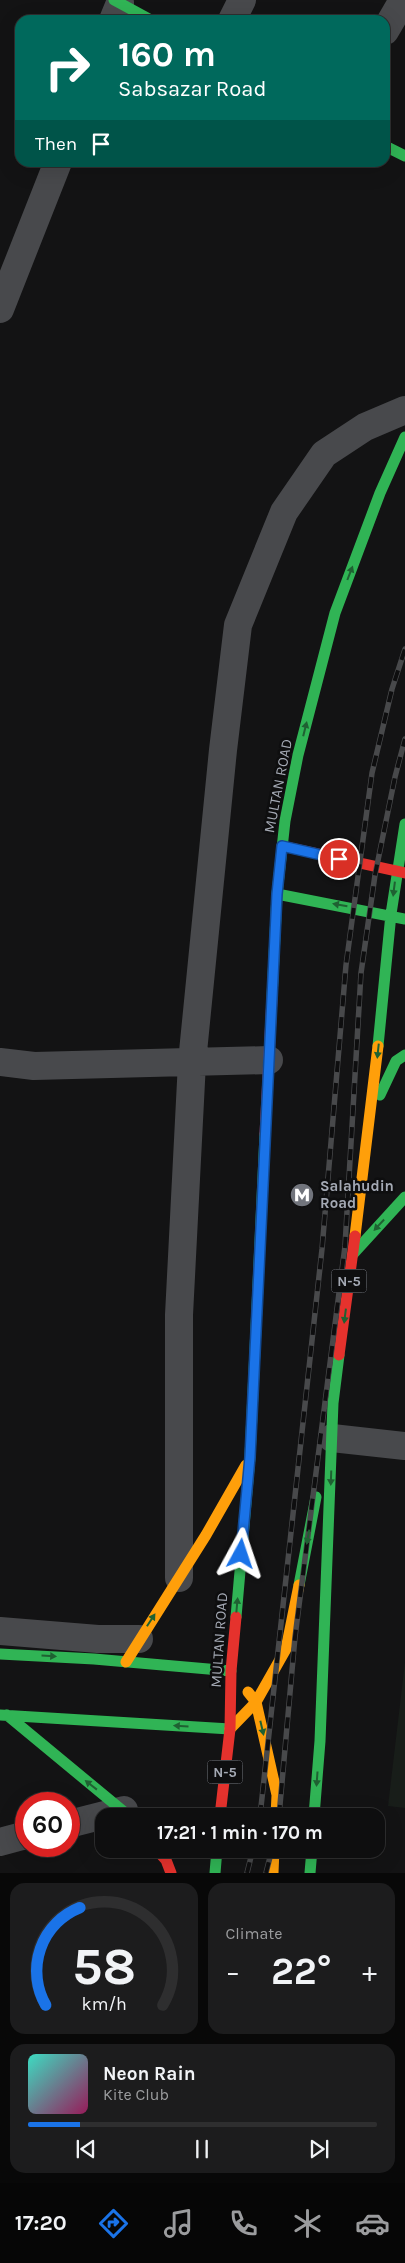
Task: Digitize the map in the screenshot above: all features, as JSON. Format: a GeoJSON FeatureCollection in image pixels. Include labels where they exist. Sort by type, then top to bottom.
{"type":"FeatureCollection","features":[{"type":"Feature","properties":{"kind":"main road"},"geometry":{"type":"LineString","coordinates":[[116,8],[136,15]]}},
{"type":"Feature","properties":{"kind":"main road"},"geometry":{"type":"LineString","coordinates":[[390,148],[405,156]]}},
{"type":"Feature","properties":{"kind":"main road","name":"MULTAN ROAD"},"geometry":{"type":"LineString","coordinates":[[221,1808],[230,1728],[231,1671],[250,1457],[277,894],[282,846],[298,755],[335,613],[380,493],[405,437]]}},
{"type":"Feature","properties":{"kind":"main road","name":"N-5"},"geometry":{"type":"LineString","coordinates":[[315,1808],[320,1741],[333,1403],[372,1112],[391,914],[401,872],[405,824]]}},
{"type":"Feature","properties":{"kind":"main road"},"geometry":{"type":"LineString","coordinates":[[282,846],[401,872]]}},
{"type":"Feature","properties":{"kind":"main road"},"geometry":{"type":"LineString","coordinates":[[277,894],[391,914],[405,919]]}},
{"type":"Feature","properties":{"kind":"main road"},"geometry":{"type":"LineString","coordinates":[[372,1112],[396,1061],[405,1055]]}},
{"type":"Feature","properties":{"kind":"main road"},"geometry":{"type":"LineString","coordinates":[[353,1254],[405,1198]]}},
{"type":"Feature","properties":{"kind":"main road"},"geometry":{"type":"LineString","coordinates":[[3,1715],[230,1728],[256,1702],[286,1649],[333,1403]]}},
{"type":"Feature","properties":{"kind":"main road"},"geometry":{"type":"LineString","coordinates":[[132,1651],[206,1535],[250,1457]]}},
{"type":"Feature","properties":{"kind":"main road"},"geometry":{"type":"LineString","coordinates":[[0,1654],[132,1651],[231,1671],[256,1702],[277,1795],[276,1808]]}},
{"type":"Feature","properties":{"kind":"main road"},"geometry":{"type":"LineString","coordinates":[[3,1715],[120,1808]]}},
{"type":"Feature","properties":{"kind":"main road"},"geometry":{"type":"LineString","coordinates":[[164,1858],[171,1873]]}},
{"type":"Feature","properties":{"kind":"main road"},"geometry":{"type":"LineString","coordinates":[[215,1873],[216,1858]]}},
{"type":"Feature","properties":{"kind":"main road"},"geometry":{"type":"LineString","coordinates":[[273,1873],[274,1858]]}},
{"type":"Feature","properties":{"kind":"main road"},"geometry":{"type":"LineString","coordinates":[[310,1873],[311,1858]]}},
{"type":"Feature","properties":{"kind":"street"},"geometry":{"type":"LineString","coordinates":[[234,15],[242,0]]}},
{"type":"Feature","properties":{"kind":"street"},"geometry":{"type":"LineString","coordinates":[[390,22],[403,0]]}},
{"type":"Feature","properties":{"kind":"street"},"geometry":{"type":"LineString","coordinates":[[0,310],[56,167]]}},
{"type":"Feature","properties":{"kind":"street"},"geometry":{"type":"LineString","coordinates":[[179,1578],[179,1315],[192,1062],[222,750],[238,625],[284,512],[324,454],[365,427],[405,410]]}},
{"type":"Feature","properties":{"kind":"street"},"geometry":{"type":"LineString","coordinates":[[0,1062],[34,1066],[269,1060]]}},
{"type":"Feature","properties":{"kind":"street"},"geometry":{"type":"LineString","coordinates":[[332,1438],[405,1446]]}},
{"type":"Feature","properties":{"kind":"street"},"geometry":{"type":"LineString","coordinates":[[0,1631],[98,1639],[132,1651]]}},
{"type":"Feature","properties":{"kind":"street"},"geometry":{"type":"LineString","coordinates":[[80,1822],[95,1819]]}},
{"type":"Feature","properties":{"kind":"street"},"geometry":{"type":"LineString","coordinates":[[0,1842],[15,1838]]}},
{"type":"Feature","properties":{"kind":"shaded area"},"geometry":{"type":"Polygon","coordinates":[[[405,1662],[405,1808],[388,1806],[405,1662]]]}},
{"type":"Feature","properties":{"kind":"railway"},"geometry":{"type":"LineString","coordinates":[[261,1808],[322,1249],[346,965],[372,773],[392,689],[405,649]]}},
{"type":"Feature","properties":{"kind":"railway"},"geometry":{"type":"LineString","coordinates":[[280,1808],[295,1637],[345,1246],[361,973],[375,875],[395,777],[405,739]]}},
{"type":"Feature","properties":{"kind":"railway"},"geometry":{"type":"LineString","coordinates":[[247,1873],[251,1858]]}},
{"type":"Feature","properties":{"kind":"railway"},"geometry":{"type":"LineString","coordinates":[[266,1873],[270,1858]]}},
{"type":"Feature","properties":{"kind":"traffic: fast"},"geometry":{"type":"LineString","coordinates":[[114,0],[142,15]]}},
{"type":"Feature","properties":{"kind":"traffic: fast"},"geometry":{"type":"LineString","coordinates":[[390,148],[405,156]]}},
{"type":"Feature","properties":{"kind":"traffic: fast"},"geometry":{"type":"LineString","coordinates":[[272,998],[277,894],[285,821],[298,755],[335,613],[380,493],[405,437]]}},
{"type":"Feature","properties":{"kind":"traffic: fast"},"geometry":{"type":"LineString","coordinates":[[378,1046],[391,914],[405,824]]}},
{"type":"Feature","properties":{"kind":"traffic: fast"},"geometry":{"type":"LineString","coordinates":[[277,894],[405,919]]}},
{"type":"Feature","properties":{"kind":"traffic: fast"},"geometry":{"type":"LineString","coordinates":[[380,1095],[396,1061],[405,1055]]}},
{"type":"Feature","properties":{"kind":"traffic: fast"},"geometry":{"type":"LineString","coordinates":[[236,1617],[250,1457],[265,1134]]}},
{"type":"Feature","properties":{"kind":"traffic: fast"},"geometry":{"type":"LineString","coordinates":[[353,1254],[405,1197]]}},
{"type":"Feature","properties":{"kind":"traffic: fast"},"geometry":{"type":"LineString","coordinates":[[315,1808],[320,1741],[333,1403],[339,1355]]}},
{"type":"Feature","properties":{"kind":"traffic: fast"},"geometry":{"type":"LineString","coordinates":[[299,1585],[316,1497]]}},
{"type":"Feature","properties":{"kind":"traffic: fast"},"geometry":{"type":"LineString","coordinates":[[0,1654],[94,1659],[231,1671]]}},
{"type":"Feature","properties":{"kind":"traffic: fast"},"geometry":{"type":"LineString","coordinates":[[0,1715],[230,1729]]}},
{"type":"Feature","properties":{"kind":"traffic: fast"},"geometry":{"type":"LineString","coordinates":[[7,1715],[119,1808]]}},
{"type":"Feature","properties":{"kind":"traffic: fast"},"geometry":{"type":"LineString","coordinates":[[215,1873],[216,1858]]}},
{"type":"Feature","properties":{"kind":"traffic: fast"},"geometry":{"type":"LineString","coordinates":[[310,1873],[311,1858]]}},
{"type":"Feature","properties":{"kind":"traffic: slow"},"geometry":{"type":"LineString","coordinates":[[355,1236],[378,1046]]}},
{"type":"Feature","properties":{"kind":"traffic: slow"},"geometry":{"type":"LineString","coordinates":[[126,1662],[206,1535],[246,1465]]}},
{"type":"Feature","properties":{"kind":"traffic: slow"},"geometry":{"type":"LineString","coordinates":[[230,1729],[256,1702],[286,1649],[299,1585]]}},
{"type":"Feature","properties":{"kind":"traffic: slow"},"geometry":{"type":"LineString","coordinates":[[248,1692],[256,1702],[277,1795],[276,1808]]}},
{"type":"Feature","properties":{"kind":"traffic: slow"},"geometry":{"type":"LineString","coordinates":[[273,1873],[274,1858]]}},
{"type":"Feature","properties":{"kind":"traffic: jam"},"geometry":{"type":"LineString","coordinates":[[282,846],[405,873]]}},
{"type":"Feature","properties":{"kind":"traffic: jam"},"geometry":{"type":"LineString","coordinates":[[265,1134],[272,998]]}},
{"type":"Feature","properties":{"kind":"traffic: jam"},"geometry":{"type":"LineString","coordinates":[[339,1355],[355,1236]]}},
{"type":"Feature","properties":{"kind":"traffic: jam"},"geometry":{"type":"LineString","coordinates":[[221,1808],[230,1729],[231,1671],[236,1617]]}},
{"type":"Feature","properties":{"kind":"traffic: jam"},"geometry":{"type":"LineString","coordinates":[[164,1858],[171,1873]]}},
{"type":"Feature","properties":{"kind":"place","name":"Salahudin Road"},"geometry":{"type":"Point","coordinates":[302,1195]}},
{"type":"Feature","properties":{"kind":"route"},"geometry":{"type":"LineString","coordinates":[[241,1554],[250,1457],[277,894],[282,846],[339,859]]}}]}
